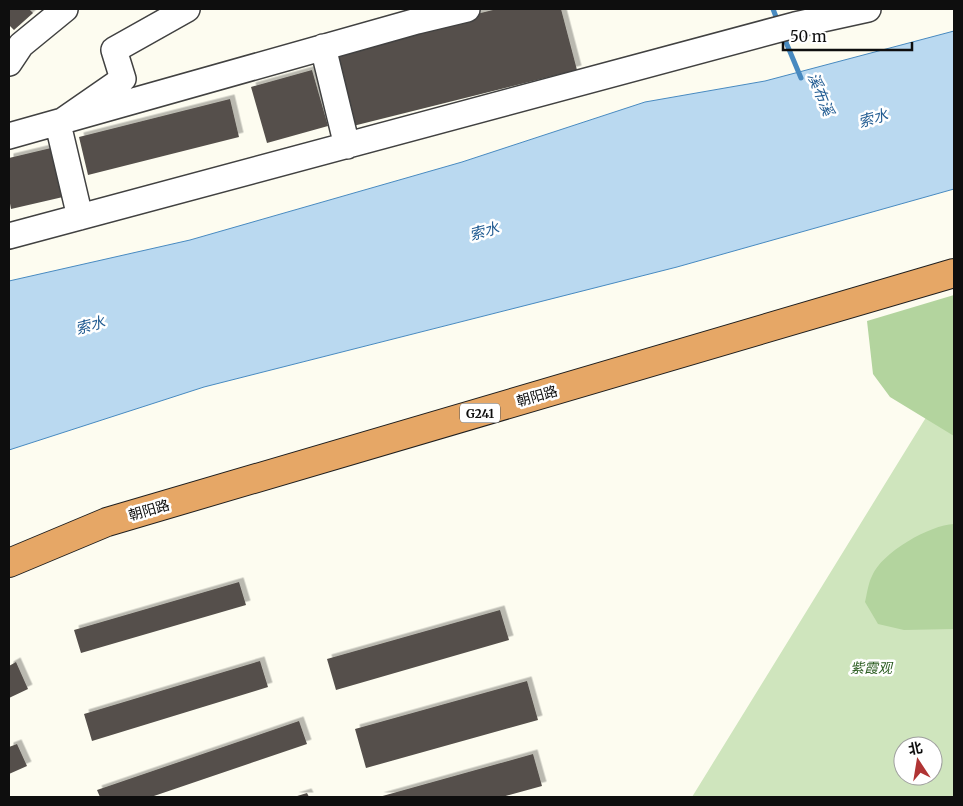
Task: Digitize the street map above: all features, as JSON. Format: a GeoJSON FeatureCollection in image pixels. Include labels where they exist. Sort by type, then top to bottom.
{"type":"FeatureCollection","features":[{"type":"Feature","properties":{"kind":"highway","name":"朝阳路"},"geometry":{"type":"LineString","coordinates":[[9,563],[108,522],[954,273]]}},
{"type":"Feature","properties":{"kind":"street"},"geometry":{"type":"LineString","coordinates":[[9,61],[21,45],[65,9]]}},
{"type":"Feature","properties":{"kind":"street"},"geometry":{"type":"LineString","coordinates":[[58,124],[123,79],[114,50],[187,9]]}},
{"type":"Feature","properties":{"kind":"street"},"geometry":{"type":"LineString","coordinates":[[9,136],[58,124],[323,47],[467,9]]}},
{"type":"Feature","properties":{"kind":"street"},"geometry":{"type":"LineString","coordinates":[[9,236],[796,25],[868,9]]}},
{"type":"Feature","properties":{"kind":"street"},"geometry":{"type":"LineString","coordinates":[[323,47],[347,146]]}},
{"type":"Feature","properties":{"kind":"street"},"geometry":{"type":"LineString","coordinates":[[58,124],[80,218]]}},
{"type":"Feature","properties":{"kind":"green space"},"geometry":{"type":"Polygon","coordinates":[[[954,295],[954,436],[890,397],[873,374],[867,321],[954,295]]]}},
{"type":"Feature","properties":{"kind":"green space","name":"紫霞观"},"geometry":{"type":"Polygon","coordinates":[[[954,372],[954,797],[692,797],[954,372]]]}},
{"type":"Feature","properties":{"kind":"green space"},"geometry":{"type":"Polygon","coordinates":[[[954,524],[954,629],[904,630],[878,624],[865,602],[871,579],[877,567],[896,549],[908,541],[932,529],[954,524]]]}},
{"type":"Feature","properties":{"kind":"water","name":"索水"},"geometry":{"type":"Polygon","coordinates":[[[954,31],[954,189],[677,267],[204,387],[9,450],[9,281],[190,240],[462,162],[645,102],[765,81],[954,31]]]}},
{"type":"Feature","properties":{"kind":"building"},"geometry":{"type":"Polygon","coordinates":[[[9,9],[29,9],[33,13],[14,30],[9,25],[9,9]]]}},
{"type":"Feature","properties":{"kind":"building"},"geometry":{"type":"Polygon","coordinates":[[[497,9],[561,9],[577,70],[353,126],[334,49],[497,9]]]}},
{"type":"Feature","properties":{"kind":"building"},"geometry":{"type":"Polygon","coordinates":[[[312,70],[328,126],[267,143],[251,87],[312,70]]]}},
{"type":"Feature","properties":{"kind":"building"},"geometry":{"type":"Polygon","coordinates":[[[230,99],[239,137],[88,175],[79,137],[230,99]]]}},
{"type":"Feature","properties":{"kind":"building"},"geometry":{"type":"Polygon","coordinates":[[[51,148],[63,197],[11,209],[9,198],[9,158],[51,148]]]}},
{"type":"Feature","properties":{"kind":"building"},"geometry":{"type":"Polygon","coordinates":[[[239,582],[246,605],[81,653],[74,630],[239,582]]]}},
{"type":"Feature","properties":{"kind":"building"},"geometry":{"type":"Polygon","coordinates":[[[500,610],[509,640],[336,690],[327,659],[500,610]]]}},
{"type":"Feature","properties":{"kind":"building"},"geometry":{"type":"Polygon","coordinates":[[[260,661],[268,687],[92,741],[84,714],[260,661]]]}},
{"type":"Feature","properties":{"kind":"building"},"geometry":{"type":"Polygon","coordinates":[[[16,662],[28,689],[9,698],[9,666],[16,662]]]}},
{"type":"Feature","properties":{"kind":"building"},"geometry":{"type":"Polygon","coordinates":[[[527,681],[538,720],[366,768],[355,729],[527,681]]]}},
{"type":"Feature","properties":{"kind":"building"},"geometry":{"type":"Polygon","coordinates":[[[299,721],[307,744],[151,797],[100,797],[97,790],[299,721]]]}},
{"type":"Feature","properties":{"kind":"building"},"geometry":{"type":"Polygon","coordinates":[[[17,744],[27,766],[9,774],[9,747],[17,744]]]}},
{"type":"Feature","properties":{"kind":"building"},"geometry":{"type":"Polygon","coordinates":[[[533,754],[542,786],[502,797],[379,797],[533,754]]]}},
{"type":"Feature","properties":{"kind":"building"},"geometry":{"type":"Polygon","coordinates":[[[307,793],[309,797],[294,797],[307,793]]]}},
{"type":"Feature","properties":{"kind":"waterway","name":"溪布溪"},"geometry":{"type":"LineString","coordinates":[[773,9],[778,22]]}},
{"type":"Feature","properties":{"kind":"waterway","name":"溪布溪"},"geometry":{"type":"LineString","coordinates":[[783,35],[801,78]]}}]}
